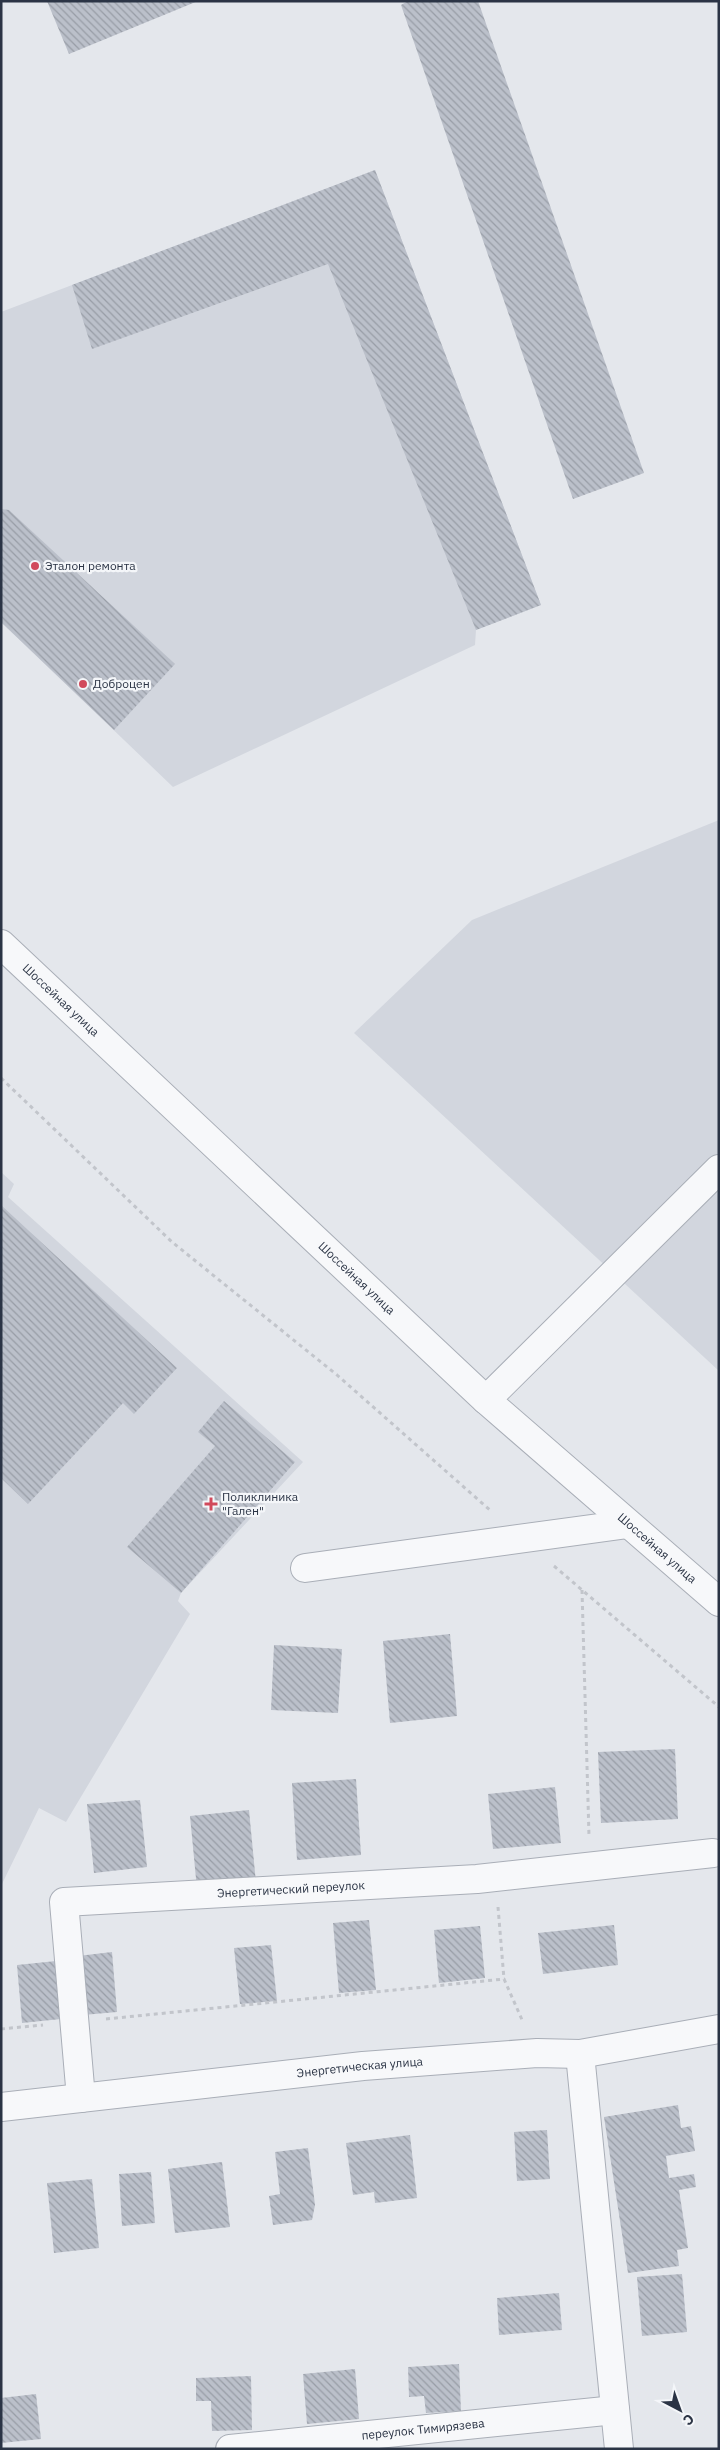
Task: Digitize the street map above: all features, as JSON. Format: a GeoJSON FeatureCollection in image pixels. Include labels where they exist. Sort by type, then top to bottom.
{"type":"FeatureCollection","features":[{"type":"Feature","properties":{"kind":"street","name":"Шоссейная улица"},"geometry":{"type":"LineString","coordinates":[[1,944],[486,1400],[719,1602]]}},
{"type":"Feature","properties":{"kind":"street"},"geometry":{"type":"LineString","coordinates":[[486,1400],[719,1169]]}},
{"type":"Feature","properties":{"kind":"street"},"geometry":{"type":"LineString","coordinates":[[305,1568],[628,1524]]}},
{"type":"Feature","properties":{"kind":"street","name":"Энергетический переулок"},"geometry":{"type":"LineString","coordinates":[[81,2098],[64,1902],[495,1877],[712,1853]]}},
{"type":"Feature","properties":{"kind":"street","name":"Энергетическая улица"},"geometry":{"type":"LineString","coordinates":[[1,2107],[363,2066],[538,2053],[580,2054],[719,2029]]}},
{"type":"Feature","properties":{"kind":"street"},"geometry":{"type":"LineString","coordinates":[[580,2054],[619,2449]]}},
{"type":"Feature","properties":{"kind":"street","name":"переулок Тимирязева"},"geometry":{"type":"LineString","coordinates":[[230,2449],[615,2410]]}},
{"type":"Feature","properties":{"kind":"path"},"geometry":{"type":"LineString","coordinates":[[1,1078],[172,1242],[337,1375],[496,1516]]}},
{"type":"Feature","properties":{"kind":"path"},"geometry":{"type":"LineString","coordinates":[[553,1565],[719,1706]]}},
{"type":"Feature","properties":{"kind":"path"},"geometry":{"type":"LineString","coordinates":[[582,1589],[590,1846]]}},
{"type":"Feature","properties":{"kind":"path"},"geometry":{"type":"LineString","coordinates":[[495,1877],[504,1979],[538,2053]]}},
{"type":"Feature","properties":{"kind":"path"},"geometry":{"type":"LineString","coordinates":[[1,2029],[504,1979]]}},
{"type":"Feature","properties":{"kind":"shaded area"},"geometry":{"type":"Polygon","coordinates":[[[375,170],[541,605],[476,630],[475,645],[173,787],[1,622],[1,312],[375,170]]]}},
{"type":"Feature","properties":{"kind":"shaded area"},"geometry":{"type":"Polygon","coordinates":[[[719,820],[719,1371],[354,1033],[472,920],[719,820]]]}},
{"type":"Feature","properties":{"kind":"shaded area"},"geometry":{"type":"Polygon","coordinates":[[[1,1172],[14,1184],[8,1197],[303,1462],[181,1593],[178,1601],[190,1614],[66,1822],[39,1808],[1,1886],[1,1172]]]}},
{"type":"Feature","properties":{"kind":"building"},"geometry":{"type":"Polygon","coordinates":[[[47,1],[198,1],[69,54],[47,1]]]}},
{"type":"Feature","properties":{"kind":"building"},"geometry":{"type":"Polygon","coordinates":[[[408,1],[478,1],[644,473],[573,499],[401,5],[408,1]]]}},
{"type":"Feature","properties":{"kind":"building"},"geometry":{"type":"Polygon","coordinates":[[[375,170],[541,605],[476,630],[328,264],[92,349],[72,285],[375,170]]]}},
{"type":"Feature","properties":{"kind":"building","name":"Эталон ремонта"},"geometry":{"type":"Polygon","coordinates":[[[1,509],[9,510],[175,664],[114,730],[1,622],[1,509]]]}},
{"type":"Feature","properties":{"kind":"building"},"geometry":{"type":"Polygon","coordinates":[[[1,1205],[177,1368],[134,1414],[123,1403],[28,1504],[1,1478],[1,1205]]]}},
{"type":"Feature","properties":{"kind":"building","name":"Поликлиника \"Гален\""},"geometry":{"type":"Polygon","coordinates":[[[224,1401],[295,1462],[181,1593],[127,1547],[215,1446],[198,1432],[224,1401]]]}},
{"type":"Feature","properties":{"kind":"building"},"geometry":{"type":"Polygon","coordinates":[[[450,1634],[457,1716],[390,1723],[383,1641],[450,1634]]]}},
{"type":"Feature","properties":{"kind":"building"},"geometry":{"type":"Polygon","coordinates":[[[274,1645],[342,1649],[338,1713],[271,1710],[274,1645]]]}},
{"type":"Feature","properties":{"kind":"building"},"geometry":{"type":"Polygon","coordinates":[[[675,1749],[678,1819],[601,1823],[598,1752],[675,1749]]]}},
{"type":"Feature","properties":{"kind":"building"},"geometry":{"type":"Polygon","coordinates":[[[356,1779],[361,1855],[297,1860],[292,1783],[356,1779]]]}},
{"type":"Feature","properties":{"kind":"building"},"geometry":{"type":"Polygon","coordinates":[[[555,1787],[561,1843],[493,1849],[488,1794],[555,1787]]]}},
{"type":"Feature","properties":{"kind":"building"},"geometry":{"type":"Polygon","coordinates":[[[140,1800],[147,1867],[94,1873],[87,1804],[140,1800]]]}},
{"type":"Feature","properties":{"kind":"building"},"geometry":{"type":"Polygon","coordinates":[[[249,1810],[256,1883],[197,1889],[190,1816],[249,1810]]]}},
{"type":"Feature","properties":{"kind":"building"},"geometry":{"type":"Polygon","coordinates":[[[369,1920],[376,1990],[339,1993],[333,1923],[369,1920]]]}},
{"type":"Feature","properties":{"kind":"building"},"geometry":{"type":"Polygon","coordinates":[[[614,1925],[618,1965],[543,1974],[538,1933],[614,1925]]]}},
{"type":"Feature","properties":{"kind":"building"},"geometry":{"type":"Polygon","coordinates":[[[480,1926],[485,1978],[439,1983],[434,1930],[480,1926]]]}},
{"type":"Feature","properties":{"kind":"building"},"geometry":{"type":"Polygon","coordinates":[[[271,1945],[277,2001],[240,2004],[234,1948],[271,1945]]]}},
{"type":"Feature","properties":{"kind":"building"},"geometry":{"type":"Polygon","coordinates":[[[112,1952],[117,2012],[83,2015],[78,1956],[112,1952]]]}},
{"type":"Feature","properties":{"kind":"building"},"geometry":{"type":"Polygon","coordinates":[[[56,1961],[61,2019],[22,2023],[17,1965],[56,1961]]]}},
{"type":"Feature","properties":{"kind":"building"},"geometry":{"type":"Polygon","coordinates":[[[678,2105],[681,2128],[691,2126],[695,2151],[666,2156],[669,2178],[694,2174],[696,2187],[679,2190],[688,2248],[677,2250],[679,2266],[628,2273],[604,2117],[678,2105]]]}},
{"type":"Feature","properties":{"kind":"building"},"geometry":{"type":"Polygon","coordinates":[[[547,2130],[550,2179],[517,2181],[514,2132],[547,2130]]]}},
{"type":"Feature","properties":{"kind":"building"},"geometry":{"type":"Polygon","coordinates":[[[410,2135],[417,2198],[375,2203],[374,2192],[353,2195],[346,2143],[410,2135]]]}},
{"type":"Feature","properties":{"kind":"building"},"geometry":{"type":"Polygon","coordinates":[[[308,2148],[315,2205],[312,2220],[273,2225],[269,2196],[280,2194],[275,2152],[308,2148]]]}},
{"type":"Feature","properties":{"kind":"building"},"geometry":{"type":"Polygon","coordinates":[[[222,2162],[230,2227],[175,2233],[168,2169],[222,2162]]]}},
{"type":"Feature","properties":{"kind":"building"},"geometry":{"type":"Polygon","coordinates":[[[151,2172],[155,2223],[122,2226],[119,2174],[151,2172]]]}},
{"type":"Feature","properties":{"kind":"building"},"geometry":{"type":"Polygon","coordinates":[[[92,2179],[99,2248],[54,2253],[47,2183],[92,2179]]]}},
{"type":"Feature","properties":{"kind":"building"},"geometry":{"type":"Polygon","coordinates":[[[682,2274],[687,2332],[642,2336],[637,2277],[682,2274]]]}},
{"type":"Feature","properties":{"kind":"building"},"geometry":{"type":"Polygon","coordinates":[[[559,2293],[562,2330],[499,2335],[497,2298],[559,2293]]]}},
{"type":"Feature","properties":{"kind":"building"},"geometry":{"type":"Polygon","coordinates":[[[459,2364],[461,2411],[426,2413],[424,2396],[409,2397],[408,2367],[459,2364]]]}},
{"type":"Feature","properties":{"kind":"building"},"geometry":{"type":"Polygon","coordinates":[[[355,2369],[359,2419],[307,2424],[303,2374],[355,2369]]]}},
{"type":"Feature","properties":{"kind":"building"},"geometry":{"type":"Polygon","coordinates":[[[251,2376],[252,2430],[212,2431],[211,2401],[196,2401],[196,2378],[251,2376]]]}},
{"type":"Feature","properties":{"kind":"building"},"geometry":{"type":"Polygon","coordinates":[[[36,2394],[41,2439],[1,2443],[1,2398],[36,2394]]]}},
{"type":"Feature","properties":{"kind":"place","name":"Эталон ремонта"},"geometry":{"type":"Point","coordinates":[35,566]}},
{"type":"Feature","properties":{"kind":"place","name":"Доброцен"},"geometry":{"type":"Point","coordinates":[83,684]}},
{"type":"Feature","properties":{"kind":"place","name":"Поликлиника \"Гален\""},"geometry":{"type":"Point","coordinates":[211,1504]}}]}
